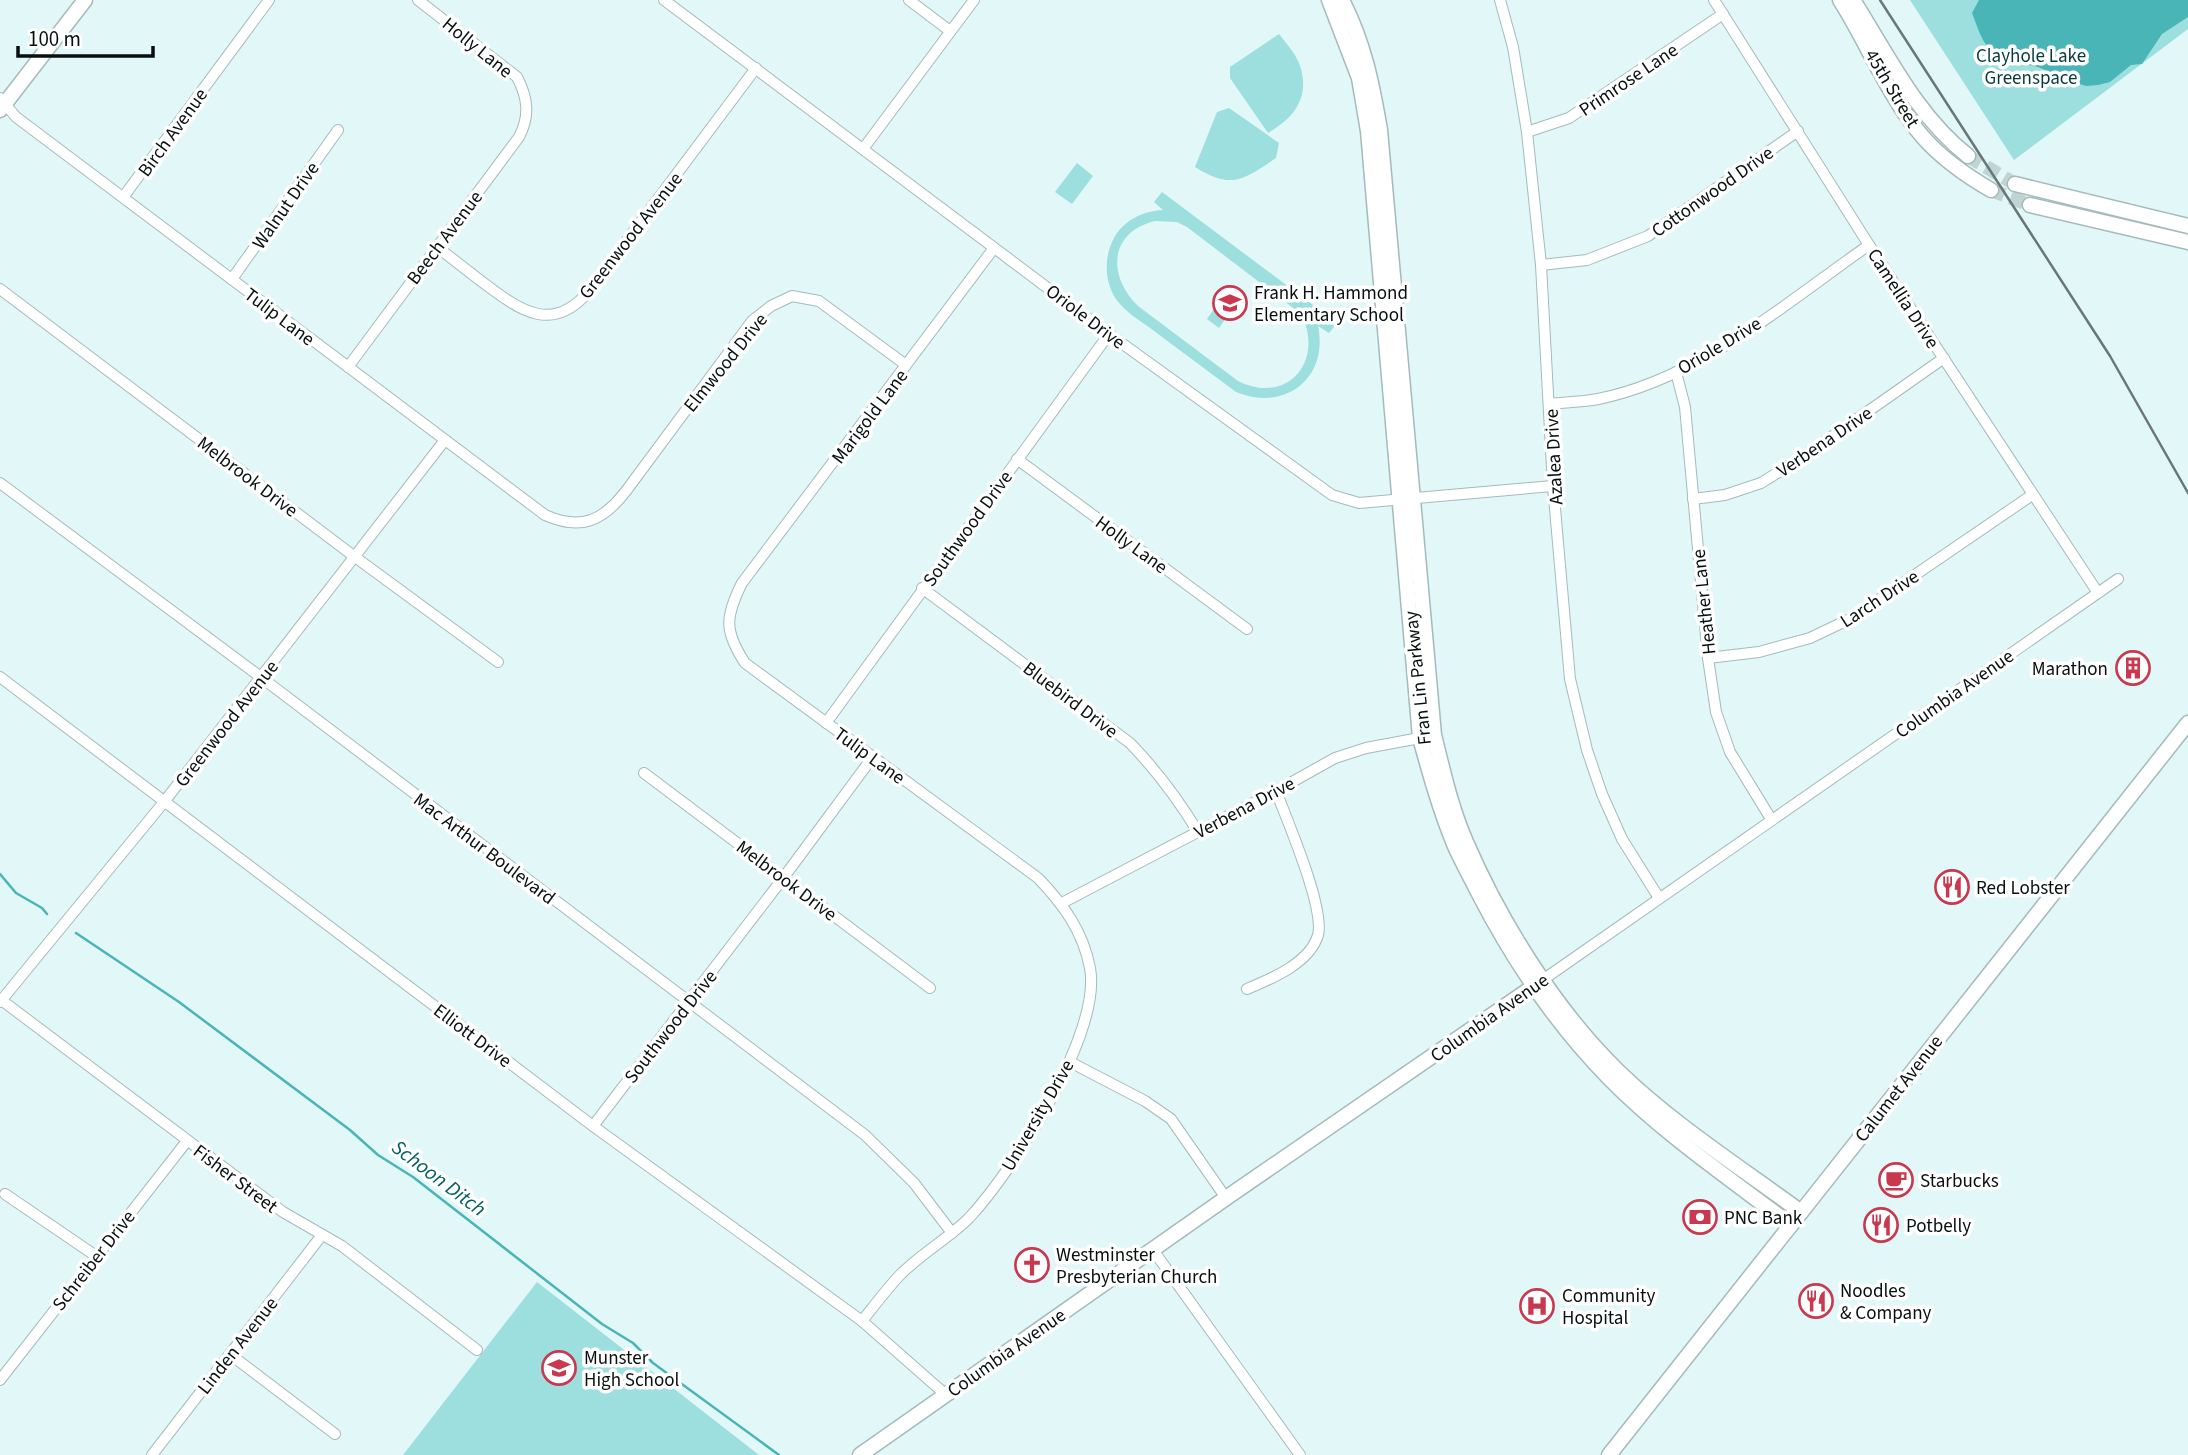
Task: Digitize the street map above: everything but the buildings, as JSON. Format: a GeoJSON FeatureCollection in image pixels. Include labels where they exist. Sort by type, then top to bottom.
{"type":"FeatureCollection","features":[{"type":"Feature","properties":{"kind":"street"},"geometry":{"type":"LineString","coordinates":[[2,104],[85,0]]}},
{"type":"Feature","properties":{"kind":"street","name":"Birch Avenue"},"geometry":{"type":"LineString","coordinates":[[124,196],[269,0]]}},
{"type":"Feature","properties":{"kind":"street","name":"Holly Lane"},"geometry":{"type":"LineString","coordinates":[[418,0],[517,77],[525,91],[527,102]]}},
{"type":"Feature","properties":{"kind":"street","name":"Oriole Drive"},"geometry":{"type":"LineString","coordinates":[[664,0],[1109,334],[1332,495],[1359,503],[1553,486]]}},
{"type":"Feature","properties":{"kind":"street"},"geometry":{"type":"LineString","coordinates":[[909,0],[950,31]]}},
{"type":"Feature","properties":{"kind":"street"},"geometry":{"type":"LineString","coordinates":[[863,149],[974,0]]}},
{"type":"Feature","properties":{"kind":"street","name":"Fran Lin Parkway"},"geometry":{"type":"LineString","coordinates":[[1329,0],[1359,78],[1368,131],[1427,736],[1465,841],[1499,911],[1566,1032],[1611,1080],[1660,1124],[1791,1225]]}},
{"type":"Feature","properties":{"kind":"street","name":"Fran Lin Parkway"},"geometry":{"type":"LineString","coordinates":[[1342,0],[1371,73],[1380,130],[1406,500]]}},
{"type":"Feature","properties":{"kind":"street","name":"Azalea Drive"},"geometry":{"type":"LineString","coordinates":[[1500,0],[1513,47],[1527,132],[1541,265],[1553,486],[1570,679],[1587,750],[1602,794],[1622,839],[1660,898]]}},
{"type":"Feature","properties":{"kind":"street","name":"Camellia Drive"},"geometry":{"type":"LineString","coordinates":[[1714,0],[1869,245],[2098,593]]}},
{"type":"Feature","properties":{"kind":"street","name":"45th Street"},"geometry":{"type":"LineString","coordinates":[[1840,0],[1906,114],[1922,135],[1963,173],[1991,190]]}},
{"type":"Feature","properties":{"kind":"street","name":"45th Street"},"geometry":{"type":"LineString","coordinates":[[1853,0],[1920,107],[1950,142],[1968,156]]}},
{"type":"Feature","properties":{"kind":"street","name":"Primrose Lane"},"geometry":{"type":"LineString","coordinates":[[1527,132],[1569,118],[1723,15]]}},
{"type":"Feature","properties":{"kind":"street","name":"Greenwood Avenue"},"geometry":{"type":"LineString","coordinates":[[437,247],[518,308],[543,315],[568,310],[589,291],[756,68]]}},
{"type":"Feature","properties":{"kind":"street","name":"Beech Avenue"},"geometry":{"type":"LineString","coordinates":[[348,367],[519,137],[527,119],[527,102]]}},
{"type":"Feature","properties":{"kind":"street","name":"Tulip Lane"},"geometry":{"type":"LineString","coordinates":[[2,104],[445,440],[545,514],[568,523]]}},
{"type":"Feature","properties":{"kind":"street","name":"Walnut Drive"},"geometry":{"type":"LineString","coordinates":[[232,279],[338,130]]}},
{"type":"Feature","properties":{"kind":"street","name":"Cottonwood Drive"},"geometry":{"type":"LineString","coordinates":[[1541,265],[1587,260],[1648,236],[1798,131]]}},
{"type":"Feature","properties":{"kind":"street"},"geometry":{"type":"LineString","coordinates":[[2015,184],[2188,226]]}},
{"type":"Feature","properties":{"kind":"street"},"geometry":{"type":"LineString","coordinates":[[2030,205],[2188,242]]}},
{"type":"Feature","properties":{"kind":"street","name":"Oriole Drive"},"geometry":{"type":"LineString","coordinates":[[1550,404],[1598,399],[1676,372],[1730,342],[1869,245]]}},
{"type":"Feature","properties":{"kind":"street","name":"Marigold Lane"},"geometry":{"type":"LineString","coordinates":[[742,583],[994,248]]}},
{"type":"Feature","properties":{"kind":"street","name":"Melbrook Drive"},"geometry":{"type":"LineString","coordinates":[[0,289],[498,662]]}},
{"type":"Feature","properties":{"kind":"street","name":"Elmwood Drive"},"geometry":{"type":"LineString","coordinates":[[568,523],[583,523],[594,519],[616,504],[752,321],[771,306],[792,296],[819,301],[906,365]]}},
{"type":"Feature","properties":{"kind":"street","name":"Southwood Drive"},"geometry":{"type":"LineString","coordinates":[[825,723],[1109,334]]}},
{"type":"Feature","properties":{"kind":"street","name":"Verbena Drive"},"geometry":{"type":"LineString","coordinates":[[1693,499],[1725,495],[1761,483],[1803,457],[1944,358]]}},
{"type":"Feature","properties":{"kind":"street","name":"Heather Lane"},"geometry":{"type":"LineString","coordinates":[[1676,372],[1684,398],[1708,658],[1716,712],[1730,752],[1771,819]]}},
{"type":"Feature","properties":{"kind":"street","name":"Greenwood Avenue"},"geometry":{"type":"LineString","coordinates":[[1,1000],[164,802],[445,440]]}},
{"type":"Feature","properties":{"kind":"street","name":"Holly Lane"},"geometry":{"type":"LineString","coordinates":[[1017,460],[1247,629]]}},
{"type":"Feature","properties":{"kind":"street","name":"Mac Arthur Boulevard"},"geometry":{"type":"LineString","coordinates":[[0,484],[262,678],[865,1135],[914,1183],[952,1233]]}},
{"type":"Feature","properties":{"kind":"street","name":"Larch Drive"},"geometry":{"type":"LineString","coordinates":[[1708,658],[1759,652],[1810,638],[1852,618],[2032,495]]}},
{"type":"Feature","properties":{"kind":"street","name":"Columbia Avenue"},"geometry":{"type":"LineString","coordinates":[[860,1455],[2118,579]]}},
{"type":"Feature","properties":{"kind":"street","name":"Tulip Lane"},"geometry":{"type":"LineString","coordinates":[[742,583],[730,608],[731,642],[745,663],[1038,877],[1062,902]]}},
{"type":"Feature","properties":{"kind":"street","name":"Bluebird Drive"},"geometry":{"type":"LineString","coordinates":[[922,588],[1130,743],[1154,767],[1198,832]]}},
{"type":"Feature","properties":{"kind":"street","name":"Elliott Drive"},"geometry":{"type":"LineString","coordinates":[[0,677],[593,1126],[862,1321],[945,1394]]}},
{"type":"Feature","properties":{"kind":"street","name":"Calumet Avenue"},"geometry":{"type":"LineString","coordinates":[[1609,1455],[2188,723]]}},
{"type":"Feature","properties":{"kind":"street","name":"Verbena Drive"},"geometry":{"type":"LineString","coordinates":[[1062,902],[1276,792],[1335,758],[1366,748],[1427,736]]}},
{"type":"Feature","properties":{"kind":"street","name":"Southwood Drive"},"geometry":{"type":"LineString","coordinates":[[593,1126],[872,758]]}},
{"type":"Feature","properties":{"kind":"street","name":"Melbrook Drive"},"geometry":{"type":"LineString","coordinates":[[644,773],[930,988]]}},
{"type":"Feature","properties":{"kind":"street"},"geometry":{"type":"LineString","coordinates":[[1247,989],[1268,980],[1308,952],[1318,937],[1320,921],[1297,844],[1276,792]]}},
{"type":"Feature","properties":{"kind":"street","name":"University Drive"},"geometry":{"type":"LineString","coordinates":[[862,1321],[900,1275],[969,1217],[1032,1133],[1070,1062],[1085,1022],[1091,970],[1079,931],[1062,902]]}},
{"type":"Feature","properties":{"kind":"street","name":"Fran Lin Parkway"},"geometry":{"type":"LineString","coordinates":[[1539,983],[1619,1072],[1668,1114],[1801,1212]]}},
{"type":"Feature","properties":{"kind":"street","name":"Fisher Street"},"geometry":{"type":"LineString","coordinates":[[1,1000],[283,1213],[342,1246],[477,1350]]}},
{"type":"Feature","properties":{"kind":"street"},"geometry":{"type":"LineString","coordinates":[[1070,1062],[1145,1101],[1171,1119],[1226,1198]]}},
{"type":"Feature","properties":{"kind":"street","name":"Schreiber Drive"},"geometry":{"type":"LineString","coordinates":[[0,1380],[4,1366],[187,1141]]}},
{"type":"Feature","properties":{"kind":"street"},"geometry":{"type":"LineString","coordinates":[[5,1194],[96,1256]]}},
{"type":"Feature","properties":{"kind":"street","name":"Linden Avenue"},"geometry":{"type":"LineString","coordinates":[[152,1455],[322,1235]]}},
{"type":"Feature","properties":{"kind":"street"},"geometry":{"type":"LineString","coordinates":[[1153,1250],[1300,1455]]}},
{"type":"Feature","properties":{"kind":"street"},"geometry":{"type":"LineString","coordinates":[[231,1355],[335,1434]]}},
{"type":"Feature","properties":{"kind":"green space","name":"Clayhole Lake Greenspace"},"geometry":{"type":"Polygon","coordinates":[[[1910,0],[2188,0],[2188,29],[2014,160],[1910,0]]]}},
{"type":"Feature","properties":{"kind":"green space"},"geometry":{"type":"Polygon","coordinates":[[[1279,34],[1297,59],[1302,75],[1302,95],[1286,120],[1268,133],[1230,78],[1230,67],[1279,34]]]}},
{"type":"Feature","properties":{"kind":"green space"},"geometry":{"type":"Polygon","coordinates":[[[1229,108],[1279,143],[1276,158],[1246,177],[1228,180],[1195,167],[1217,112],[1229,108]]]}},
{"type":"Feature","properties":{"kind":"green space"},"geometry":{"type":"Polygon","coordinates":[[[1077,163],[1093,176],[1072,204],[1055,192],[1077,163]]]}},
{"type":"Feature","properties":{"kind":"green space"},"geometry":{"type":"Polygon","coordinates":[[[1162,192],[1337,323],[1329,333],[1318,326],[1320,345],[1317,361],[1310,375],[1299,386],[1286,394],[1271,398],[1236,392],[1120,304],[1108,280],[1110,246],[1118,232],[1129,221],[1148,212],[1163,210],[1154,202],[1162,192]],[[1155,221],[1140,227],[1121,245],[1118,269],[1128,294],[1138,306],[1238,381],[1256,387],[1272,388],[1286,383],[1297,374],[1305,362],[1307,331],[1301,314],[1177,222],[1155,221]]]}},
{"type":"Feature","properties":{"kind":"green space"},"geometry":{"type":"Polygon","coordinates":[[[1226,292],[1238,301],[1219,328],[1207,319],[1226,292]]]}},
{"type":"Feature","properties":{"kind":"green space","name":"Munster High School"},"geometry":{"type":"Polygon","coordinates":[[[537,1282],[759,1455],[403,1455],[537,1282]]]}},
{"type":"Feature","properties":{"kind":"shaded area"},"geometry":{"type":"Polygon","coordinates":[[[1979,0],[2188,0],[2188,17],[2162,34],[2142,64],[2131,65],[2110,82],[2086,86],[2064,79],[2057,83],[2045,70],[2009,61],[1993,53],[1983,39],[1972,13],[1979,0]]]}},
{"type":"Feature","properties":{"kind":"waterway","name":"Schoon Ditch"},"geometry":{"type":"LineString","coordinates":[[0,874],[16,893],[42,908],[47,914]]}},
{"type":"Feature","properties":{"kind":"waterway","name":"Schoon Ditch"},"geometry":{"type":"LineString","coordinates":[[76,933],[179,1002],[350,1130],[378,1155],[413,1177],[602,1324],[633,1343],[653,1363],[779,1455]]}},
{"type":"Feature","properties":{"kind":"tunnel"},"geometry":{"type":"LineString","coordinates":[[1968,156],[2015,184]]}},
{"type":"Feature","properties":{"kind":"tunnel"},"geometry":{"type":"LineString","coordinates":[[1991,190],[2030,205]]}},
{"type":"Feature","properties":{"kind":"railway"},"geometry":{"type":"LineString","coordinates":[[1880,0],[2110,356],[2188,493]]}},
{"type":"Feature","properties":{"kind":"place","name":"Frank H. Hammond Elementary School"},"geometry":{"type":"Point","coordinates":[1230,303]}},
{"type":"Feature","properties":{"kind":"place","name":"Marathon"},"geometry":{"type":"Point","coordinates":[2133,668]}},
{"type":"Feature","properties":{"kind":"place","name":"Red Lobster"},"geometry":{"type":"Point","coordinates":[1952,887]}},
{"type":"Feature","properties":{"kind":"place","name":"Starbucks"},"geometry":{"type":"Point","coordinates":[1896,1180]}},
{"type":"Feature","properties":{"kind":"place","name":"PNC Bank"},"geometry":{"type":"Point","coordinates":[1700,1217]}},
{"type":"Feature","properties":{"kind":"place","name":"Potbelly"},"geometry":{"type":"Point","coordinates":[1881,1225]}},
{"type":"Feature","properties":{"kind":"place","name":"Westminster Presbyterian Church"},"geometry":{"type":"Point","coordinates":[1032,1265]}},
{"type":"Feature","properties":{"kind":"place","name":"Noodles & Company"},"geometry":{"type":"Point","coordinates":[1816,1301]}},
{"type":"Feature","properties":{"kind":"place","name":"Community Hospital"},"geometry":{"type":"Point","coordinates":[1537,1306]}},
{"type":"Feature","properties":{"kind":"place","name":"Munster High School"},"geometry":{"type":"Point","coordinates":[559,1368]}}]}
